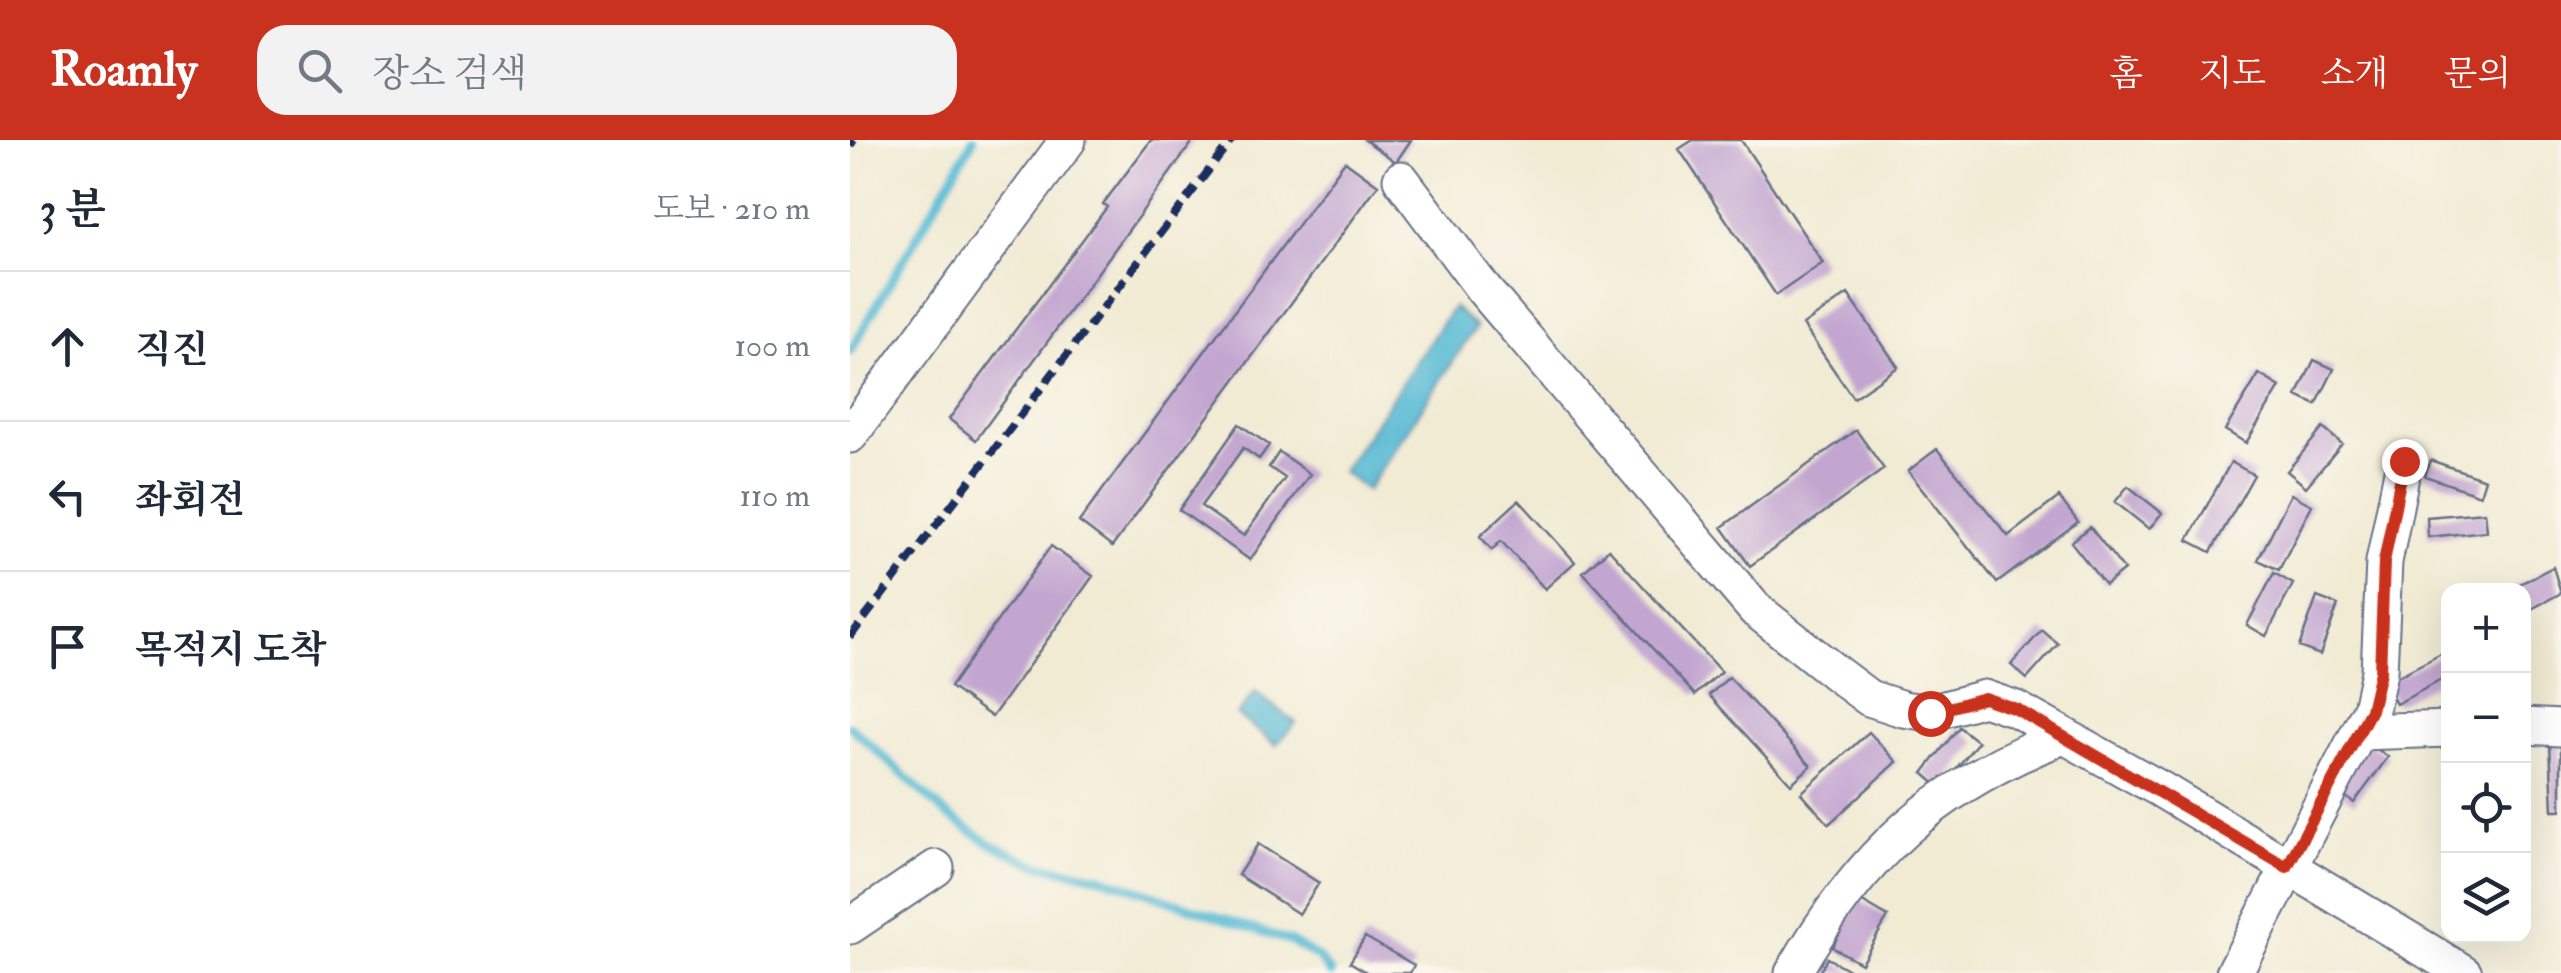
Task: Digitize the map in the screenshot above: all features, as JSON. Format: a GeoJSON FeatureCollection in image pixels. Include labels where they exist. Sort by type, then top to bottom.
{"type":"FeatureCollection","features":[{"type":"Feature","properties":{"kind":"street"},"geometry":{"type":"LineString","coordinates":[[850,435],[1068,140]]}},
{"type":"Feature","properties":{"kind":"street"},"geometry":{"type":"LineString","coordinates":[[1401,179],[1484,290],[1755,609],[1869,698],[1930,713],[1984,698],[2016,709],[2464,973]]}},
{"type":"Feature","properties":{"kind":"street"},"geometry":{"type":"LineString","coordinates":[[2234,973],[2360,732],[2380,672],[2384,562],[2404,461]]}},
{"type":"Feature","properties":{"kind":"street"},"geometry":{"type":"LineString","coordinates":[[2531,726],[2561,728]]}},
{"type":"Feature","properties":{"kind":"street"},"geometry":{"type":"LineString","coordinates":[[2360,732],[2441,728]]}},
{"type":"Feature","properties":{"kind":"street"},"geometry":{"type":"LineString","coordinates":[[1792,973],[1819,927],[1873,856],[1996,762],[2063,736]]}},
{"type":"Feature","properties":{"kind":"street"},"geometry":{"type":"LineString","coordinates":[[850,926],[936,868]]}},
{"type":"Feature","properties":{"kind":"water"},"geometry":{"type":"Polygon","coordinates":[[[1453,307],[1476,327],[1367,490],[1342,472],[1453,307]]]}},
{"type":"Feature","properties":{"kind":"water"},"geometry":{"type":"Polygon","coordinates":[[[1255,692],[1296,723],[1276,745],[1237,715],[1255,692]]]}},
{"type":"Feature","properties":{"kind":"building"},"geometry":{"type":"Polygon","coordinates":[[[1151,140],[1194,140],[976,440],[949,419],[1107,207],[1103,204],[1151,140]]]}},
{"type":"Feature","properties":{"kind":"building"},"geometry":{"type":"Polygon","coordinates":[[[1365,140],[1411,140],[1396,162],[1365,140]]]}},
{"type":"Feature","properties":{"kind":"building"},"geometry":{"type":"Polygon","coordinates":[[[1693,140],[1741,140],[1823,263],[1776,295],[1679,149],[1693,140]]]}},
{"type":"Feature","properties":{"kind":"building"},"geometry":{"type":"Polygon","coordinates":[[[1345,161],[1378,185],[1112,547],[1079,522],[1345,161]]]}},
{"type":"Feature","properties":{"kind":"building"},"geometry":{"type":"Polygon","coordinates":[[[1848,294],[1898,367],[1853,398],[1803,325],[1848,294]]]}},
{"type":"Feature","properties":{"kind":"building"},"geometry":{"type":"Polygon","coordinates":[[[2314,360],[2334,369],[2316,405],[2297,396],[2314,360]]]}},
{"type":"Feature","properties":{"kind":"building"},"geometry":{"type":"Polygon","coordinates":[[[2259,374],[2280,387],[2246,443],[2225,430],[2259,374]]]}},
{"type":"Feature","properties":{"kind":"building"},"geometry":{"type":"Polygon","coordinates":[[[1239,424],[1269,445],[1259,459],[1243,448],[1201,506],[1244,536],[1285,478],[1269,467],[1279,452],[1310,474],[1250,560],[1179,510],[1239,424]]]}},
{"type":"Feature","properties":{"kind":"building"},"geometry":{"type":"Polygon","coordinates":[[[2323,428],[2342,444],[2306,487],[2287,471],[2323,428]]]}},
{"type":"Feature","properties":{"kind":"building"},"geometry":{"type":"Polygon","coordinates":[[[1856,430],[1884,469],[1750,566],[1722,527],[1856,430]]]}},
{"type":"Feature","properties":{"kind":"building"},"geometry":{"type":"Polygon","coordinates":[[[1937,449],[2008,536],[2059,497],[2078,522],[1997,583],[1908,471],[1937,449]]]}},
{"type":"Feature","properties":{"kind":"building"},"geometry":{"type":"Polygon","coordinates":[[[2430,460],[2485,479],[2480,495],[2425,476],[2430,460]]]}},
{"type":"Feature","properties":{"kind":"building"},"geometry":{"type":"Polygon","coordinates":[[[2231,462],[2254,475],[2211,552],[2188,540],[2231,462]]]}},
{"type":"Feature","properties":{"kind":"building"},"geometry":{"type":"Polygon","coordinates":[[[2128,486],[2162,513],[2149,529],[2115,502],[2128,486]]]}},
{"type":"Feature","properties":{"kind":"building"},"geometry":{"type":"Polygon","coordinates":[[[2291,494],[2312,505],[2279,570],[2258,560],[2291,494]]]}},
{"type":"Feature","properties":{"kind":"building"},"geometry":{"type":"Polygon","coordinates":[[[1519,500],[1575,562],[1545,589],[1501,541],[1492,550],[1480,536],[1519,500]]]}},
{"type":"Feature","properties":{"kind":"building"},"geometry":{"type":"Polygon","coordinates":[[[2485,512],[2487,531],[2428,537],[2427,517],[2485,512]]]}},
{"type":"Feature","properties":{"kind":"building"},"geometry":{"type":"Polygon","coordinates":[[[2090,527],[2124,570],[2105,585],[2071,542],[2090,527]]]}},
{"type":"Feature","properties":{"kind":"building"},"geometry":{"type":"Polygon","coordinates":[[[1051,546],[1093,576],[992,717],[950,687],[1051,546]]]}},
{"type":"Feature","properties":{"kind":"building"},"geometry":{"type":"Polygon","coordinates":[[[1609,549],[1721,672],[1695,695],[1583,572],[1609,549]]]}},
{"type":"Feature","properties":{"kind":"building"},"geometry":{"type":"Polygon","coordinates":[[[2553,567],[2561,593],[2531,609],[2531,583],[2522,583],[2553,567]]]}},
{"type":"Feature","properties":{"kind":"building"},"geometry":{"type":"Polygon","coordinates":[[[2274,573],[2293,584],[2266,636],[2247,625],[2274,573]]]}},
{"type":"Feature","properties":{"kind":"building"},"geometry":{"type":"Polygon","coordinates":[[[2317,597],[2338,605],[2320,655],[2299,647],[2317,597]]]}},
{"type":"Feature","properties":{"kind":"building"},"geometry":{"type":"Polygon","coordinates":[[[2042,630],[2058,644],[2027,679],[2011,665],[2042,630]]]}},
{"type":"Feature","properties":{"kind":"building"},"geometry":{"type":"Polygon","coordinates":[[[2441,654],[2441,680],[2396,704],[2385,683],[2441,654]]]}},
{"type":"Feature","properties":{"kind":"building"},"geometry":{"type":"Polygon","coordinates":[[[1729,677],[1811,766],[1791,784],[1709,695],[1729,677]]]}},
{"type":"Feature","properties":{"kind":"building"},"geometry":{"type":"Polygon","coordinates":[[[1959,727],[1978,742],[1940,788],[1923,773],[1959,727]]]}},
{"type":"Feature","properties":{"kind":"building"},"geometry":{"type":"Polygon","coordinates":[[[1869,732],[1897,762],[1829,824],[1801,793],[1869,732]]]}},
{"type":"Feature","properties":{"kind":"building"},"geometry":{"type":"Polygon","coordinates":[[[2367,742],[2388,757],[2354,803],[2334,788],[2367,742]]]}},
{"type":"Feature","properties":{"kind":"building"},"geometry":{"type":"Polygon","coordinates":[[[2550,743],[2561,744],[2561,810],[2553,810],[2550,743]]]}},
{"type":"Feature","properties":{"kind":"building"},"geometry":{"type":"Polygon","coordinates":[[[1258,844],[1319,883],[1299,914],[1238,875],[1258,844]]]}},
{"type":"Feature","properties":{"kind":"building"},"geometry":{"type":"Polygon","coordinates":[[[1859,900],[1888,917],[1861,963],[1832,947],[1859,900]]]}},
{"type":"Feature","properties":{"kind":"building"},"geometry":{"type":"Polygon","coordinates":[[[1365,937],[1414,965],[1410,973],[1368,973],[1350,962],[1365,937]]]}},
{"type":"Feature","properties":{"kind":"building"},"geometry":{"type":"Polygon","coordinates":[[[1827,958],[1855,973],[1819,973],[1827,958]]]}},
{"type":"Feature","properties":{"kind":"waterway"},"geometry":{"type":"LineString","coordinates":[[850,352],[973,140]]}},
{"type":"Feature","properties":{"kind":"waterway"},"geometry":{"type":"LineString","coordinates":[[850,726],[946,814],[989,843],[1034,864],[1101,877],[1292,942],[1318,958],[1331,973]]}},
{"type":"Feature","properties":{"kind":"railway"},"geometry":{"type":"LineString","coordinates":[[850,146],[854,140]]}},
{"type":"Feature","properties":{"kind":"railway"},"geometry":{"type":"LineString","coordinates":[[850,637],[1232,140]]}},
{"type":"Feature","properties":{"kind":"route"},"geometry":{"type":"LineString","coordinates":[[1930,713],[1984,698],[2016,709],[2160,789],[2287,867],[2371,710],[2380,672],[2384,562],[2404,461]]}}]}
